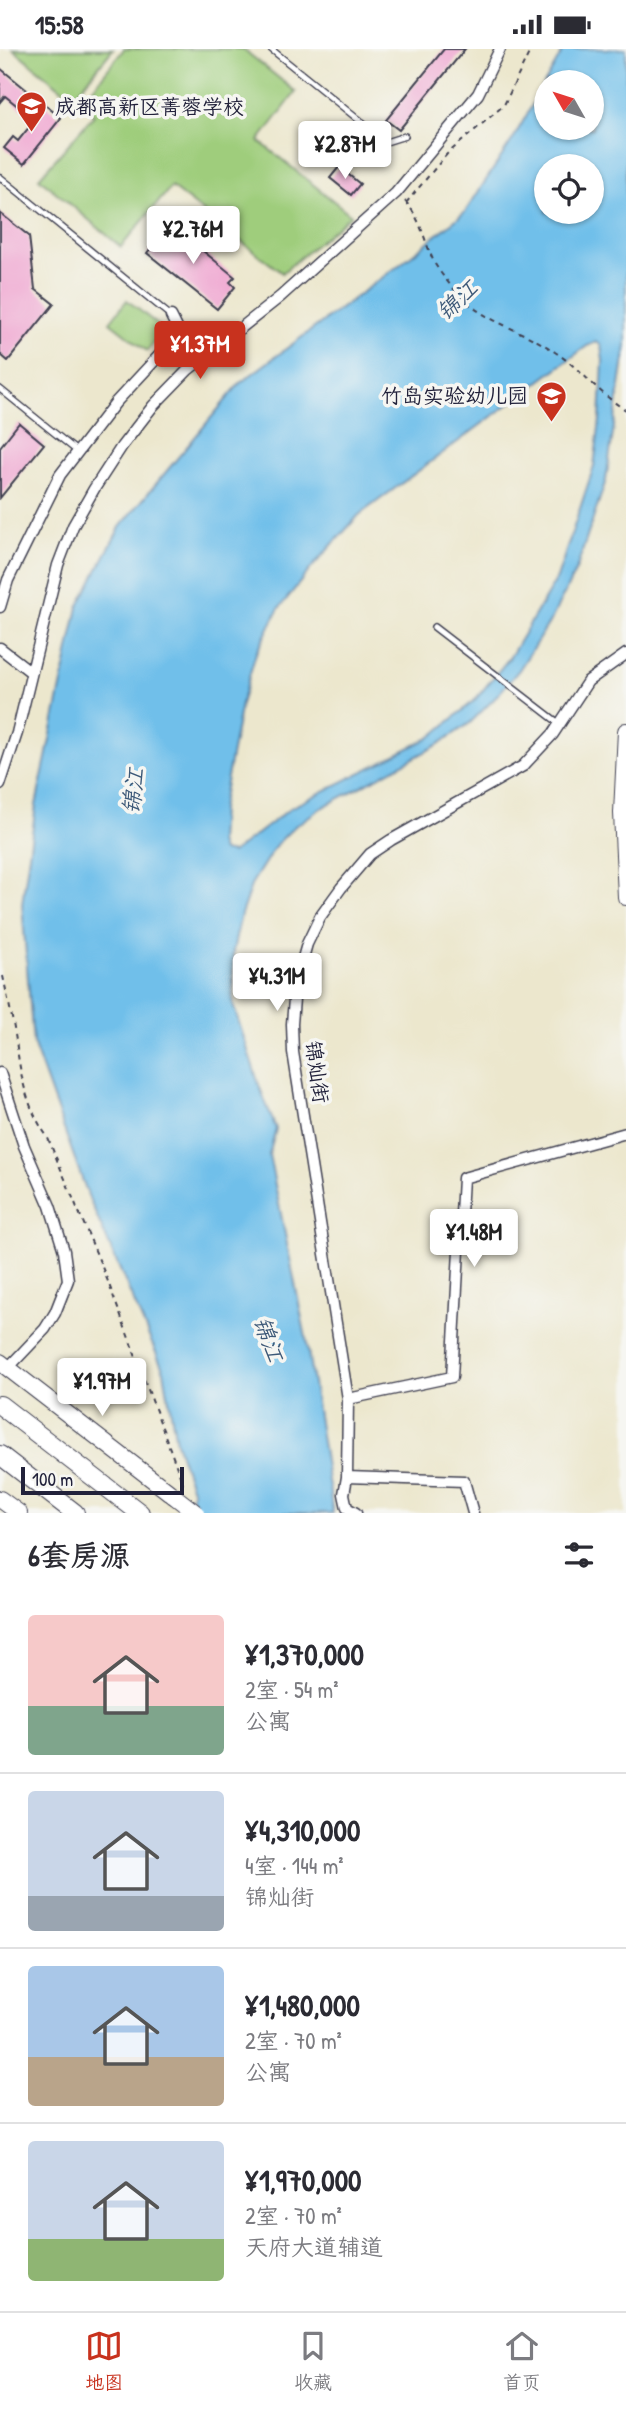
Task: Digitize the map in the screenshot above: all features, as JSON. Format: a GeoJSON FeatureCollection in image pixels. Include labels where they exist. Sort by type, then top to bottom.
{"type":"FeatureCollection","features":[{"type":"Feature","properties":{"kind":"main road"},"geometry":{"type":"LineString","coordinates":[[0,1405],[140,1513]]}},
{"type":"Feature","properties":{"kind":"main road"},"geometry":{"type":"LineString","coordinates":[[0,1455],[75,1513]]}},
{"type":"Feature","properties":{"kind":"street"},"geometry":{"type":"LineString","coordinates":[[0,785],[17,733],[58,565],[69,536],[94,489],[122,446],[153,406],[188,370],[280,296],[396,193],[478,94],[500,49]]}},
{"type":"Feature","properties":{"kind":"street"},"geometry":{"type":"LineString","coordinates":[[0,607],[4,577],[60,475],[116,402],[170,344],[178,330],[171,316]]}},
{"type":"Feature","properties":{"kind":"street"},"geometry":{"type":"LineString","coordinates":[[0,648],[31,672]]}},
{"type":"Feature","properties":{"kind":"street","name":"锦灿街"},"geometry":{"type":"LineString","coordinates":[[356,1513],[347,1507],[344,1494],[347,1477],[348,1399],[293,1052],[295,986],[307,944],[320,917],[370,854],[523,766],[559,724],[588,681],[626,654]]}},
{"type":"Feature","properties":{"kind":"street"},"geometry":{"type":"LineString","coordinates":[[626,731],[622,813],[626,897]]}},
{"type":"Feature","properties":{"kind":"street"},"geometry":{"type":"LineString","coordinates":[[0,1073],[24,1146],[50,1206],[64,1251],[68,1280],[55,1313],[45,1329],[4,1365],[179,1494],[196,1513]]}},
{"type":"Feature","properties":{"kind":"street"},"geometry":{"type":"LineString","coordinates":[[348,1399],[453,1377],[463,1178],[626,1133]]}},
{"type":"Feature","properties":{"kind":"street"},"geometry":{"type":"LineString","coordinates":[[347,1477],[464,1481],[473,1513]]}},
{"type":"Feature","properties":{"kind":"street"},"geometry":{"type":"LineString","coordinates":[[0,1499],[19,1513]]}},
{"type":"Feature","properties":{"kind":"lane"},"geometry":{"type":"LineString","coordinates":[[271,49],[386,142],[405,136]]}},
{"type":"Feature","properties":{"kind":"lane"},"geometry":{"type":"LineString","coordinates":[[0,177],[171,316]]}},
{"type":"Feature","properties":{"kind":"lane"},"geometry":{"type":"LineString","coordinates":[[0,389],[78,452]]}},
{"type":"Feature","properties":{"kind":"lane"},"geometry":{"type":"LineString","coordinates":[[434,628],[559,724]]}},
{"type":"Feature","properties":{"kind":"path"},"geometry":{"type":"LineString","coordinates":[[406,203],[447,154],[504,105],[531,49]]}},
{"type":"Feature","properties":{"kind":"path"},"geometry":{"type":"LineString","coordinates":[[396,193],[415,213],[435,264],[460,296],[493,321],[554,351],[589,379],[610,401],[626,410]]}},
{"type":"Feature","properties":{"kind":"path"},"geometry":{"type":"LineString","coordinates":[[3,976],[19,1070],[36,1121],[47,1136],[107,1279],[179,1494]]}},
{"type":"Feature","properties":{"kind":"green space"},"geometry":{"type":"Polygon","coordinates":[[[13,49],[113,49],[73,98],[13,49]]]}},
{"type":"Feature","properties":{"kind":"green space"},"geometry":{"type":"Polygon","coordinates":[[[124,49],[243,49],[296,92],[259,141],[351,215],[282,273],[171,187],[121,247],[39,178],[94,115],[82,102],[124,49]]]}},
{"type":"Feature","properties":{"kind":"green space"},"geometry":{"type":"Polygon","coordinates":[[[127,300],[164,330],[147,351],[110,322],[127,300]]]}},
{"type":"Feature","properties":{"kind":"water","name":"锦江"},"geometry":{"type":"Polygon","coordinates":[[[564,49],[626,49],[626,346],[606,480],[576,570],[552,618],[519,670],[470,723],[436,746],[321,808],[295,826],[276,845],[252,883],[241,914],[233,951],[233,1004],[276,1129],[269,1155],[306,1338],[333,1513],[192,1513],[192,1490],[176,1442],[164,1371],[90,1201],[33,1043],[22,904],[36,805],[78,607],[120,527],[240,383],[402,263],[465,212],[534,102],[534,140],[604,140],[604,70],[552,70],[564,49]],[[596,342],[359,515],[278,610],[256,653],[241,704],[221,809],[219,842],[222,851],[232,853],[292,807],[431,737],[475,700],[510,657],[557,578],[594,466],[603,361],[601,345],[596,342]]]}},
{"type":"Feature","properties":{"kind":"building"},"geometry":{"type":"Polygon","coordinates":[[[444,49],[465,49],[399,130],[386,120],[444,49]]]}},
{"type":"Feature","properties":{"kind":"building"},"geometry":{"type":"Polygon","coordinates":[[[0,68],[61,118],[24,164],[4,148],[13,137],[18,141],[35,120],[5,96],[0,102],[0,68]]]}},
{"type":"Feature","properties":{"kind":"building"},"geometry":{"type":"Polygon","coordinates":[[[339,167],[360,184],[351,195],[330,178],[339,167]]]}},
{"type":"Feature","properties":{"kind":"building"},"geometry":{"type":"Polygon","coordinates":[[[0,213],[29,236],[35,289],[54,304],[8,361],[0,354],[0,213]]]}},
{"type":"Feature","properties":{"kind":"building"},"geometry":{"type":"Polygon","coordinates":[[[170,224],[235,277],[230,282],[235,287],[217,309],[147,253],[170,224]]]}},
{"type":"Feature","properties":{"kind":"building"},"geometry":{"type":"Polygon","coordinates":[[[19,423],[44,444],[0,498],[0,447],[19,423]]]}},
{"type":"Feature","properties":{"kind":"place","name":"成都高新区菁蓉学校"},"geometry":{"type":"Point","coordinates":[32,134]}},
{"type":"Feature","properties":{"kind":"place","name":"竹岛实验幼儿园"},"geometry":{"type":"Point","coordinates":[551,423]}}]}
